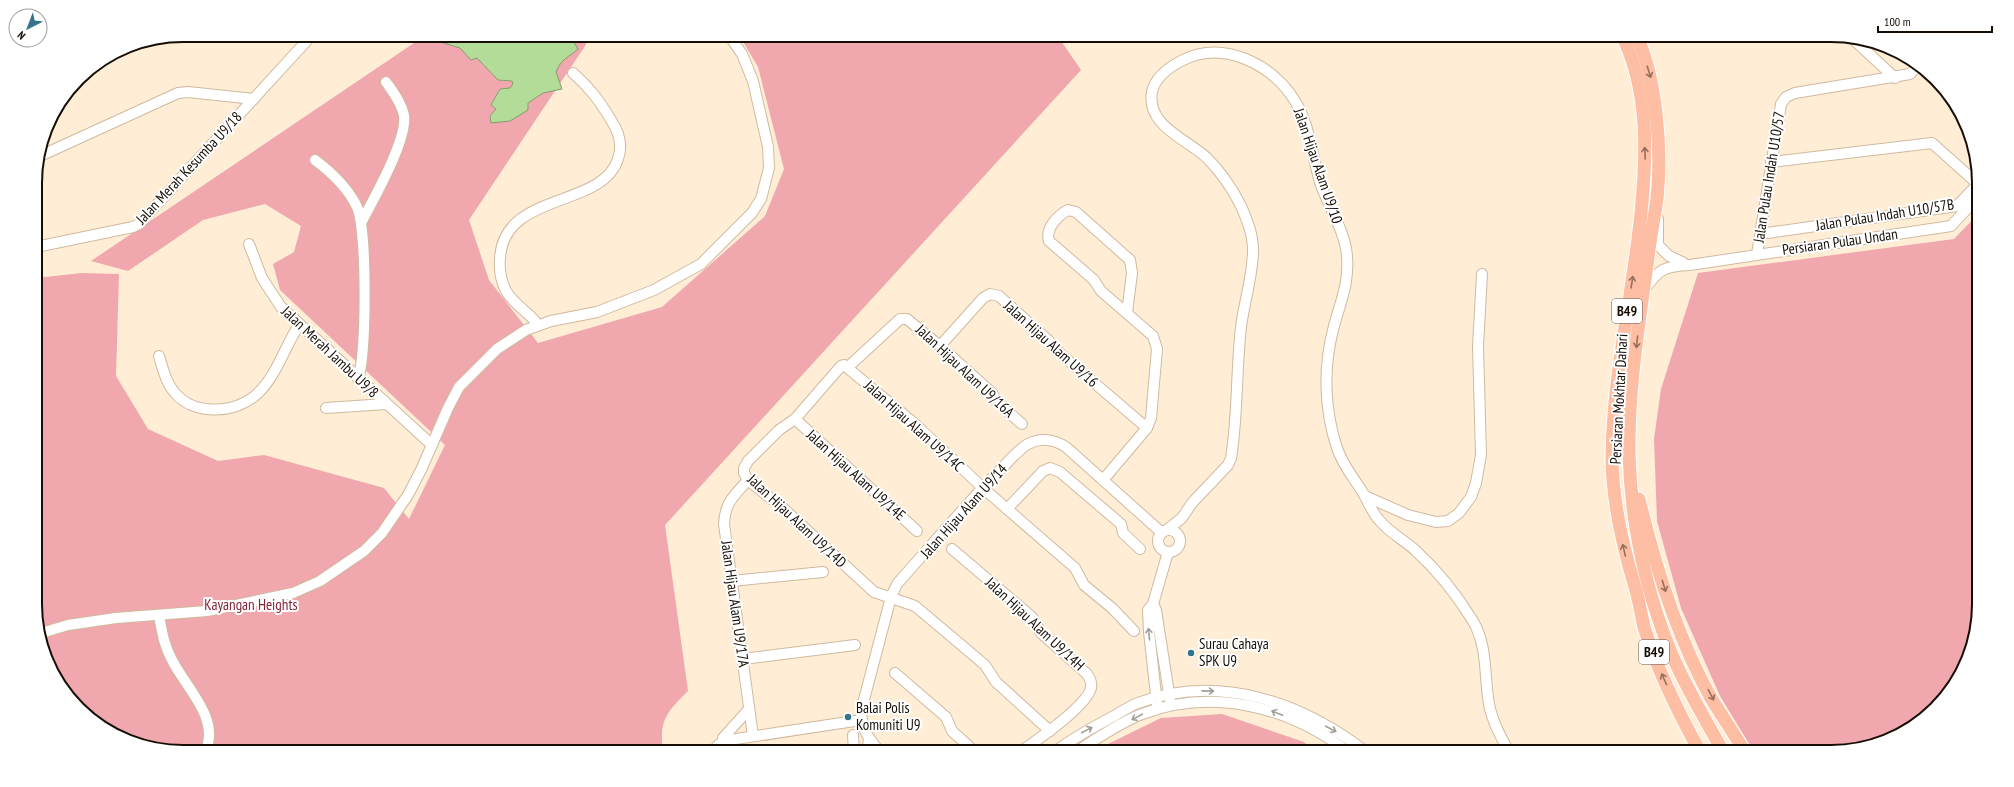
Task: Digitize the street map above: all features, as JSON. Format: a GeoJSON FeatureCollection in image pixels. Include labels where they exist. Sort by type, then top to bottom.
{"type":"FeatureCollection","features":[{"type":"Feature","properties":{"kind":"main road","name":"Persiaran Mokhtar Dahari"},"geometry":{"type":"LineString","coordinates":[[1625,42],[1638,77],[1644,116],[1646,167],[1637,253],[1623,338],[1615,408],[1613,484],[1624,551],[1644,627],[1680,715],[1696,745]]}},
{"type":"Feature","properties":{"kind":"main road","name":"Persiaran Mokhtar Dahari"},"geometry":{"type":"LineString","coordinates":[[1638,42],[1650,75],[1656,116],[1657,198],[1632,393],[1629,454],[1636,529],[1645,573],[1670,650],[1719,745]]}},
{"type":"Feature","properties":{"kind":"main road"},"geometry":{"type":"LineString","coordinates":[[1629,454],[1647,528],[1666,593],[1687,648],[1712,698],[1742,745]]}},
{"type":"Feature","properties":{"kind":"street","name":"Jalan Merah Kesumba U9/18"},"geometry":{"type":"LineString","coordinates":[[42,245],[133,227],[139,224],[306,42]]}},
{"type":"Feature","properties":{"kind":"street"},"geometry":{"type":"LineString","coordinates":[[45,632],[68,625],[116,618],[159,616],[207,611],[286,594],[320,581],[364,551],[382,533],[408,495],[422,470],[459,387],[470,374],[497,349],[526,330],[551,321],[597,312],[654,290],[700,264],[752,213],[761,199],[769,168],[759,103],[747,63],[734,42]]}},
{"type":"Feature","properties":{"kind":"street"},"geometry":{"type":"LineString","coordinates":[[1859,45],[1894,78]]}},
{"type":"Feature","properties":{"kind":"street","name":"Jalan Hijau Alam U9/10"},"geometry":{"type":"LineString","coordinates":[[1180,538],[1178,529],[1182,518],[1192,503],[1228,465],[1231,458],[1241,328],[1253,252],[1252,234],[1242,208],[1229,183],[1191,144],[1165,128],[1157,119],[1152,104],[1152,90],[1158,79],[1168,69],[1194,55],[1208,52],[1222,52],[1241,57],[1269,73],[1295,101],[1303,117],[1320,180],[1344,240],[1347,254],[1347,273],[1344,294],[1335,321],[1326,363],[1327,402],[1337,446],[1347,471],[1365,496],[1370,510],[1381,523],[1416,551],[1452,589],[1480,634],[1484,648],[1489,707],[1495,724],[1506,745]]}},
{"type":"Feature","properties":{"kind":"street","name":"Jalan Pulau Indah U10/57"},"geometry":{"type":"LineString","coordinates":[[1758,254],[1780,104],[1786,97],[1795,93],[1894,78],[1910,74],[1915,70]]}},
{"type":"Feature","properties":{"kind":"street"},"geometry":{"type":"LineString","coordinates":[[537,326],[535,321],[509,296],[505,289],[500,264],[500,252],[504,241],[518,222],[527,215],[589,188],[610,175],[616,166],[621,152],[620,141],[612,122],[596,95],[573,73]]}},
{"type":"Feature","properties":{"kind":"street"},"geometry":{"type":"LineString","coordinates":[[361,223],[386,174],[400,140],[404,125],[404,115],[400,104],[386,82]]}},
{"type":"Feature","properties":{"kind":"street"},"geometry":{"type":"LineString","coordinates":[[45,154],[178,93],[188,92],[254,99]]}},
{"type":"Feature","properties":{"kind":"street"},"geometry":{"type":"LineString","coordinates":[[1771,162],[1932,143],[1972,179]]}},
{"type":"Feature","properties":{"kind":"street"},"geometry":{"type":"LineString","coordinates":[[315,160],[333,173],[357,207],[361,223],[364,254],[363,357],[358,379]]}},
{"type":"Feature","properties":{"kind":"street","name":"Jalan Pulau Indah U10/57B"},"geometry":{"type":"LineString","coordinates":[[1760,234],[1957,206],[1972,190]]}},
{"type":"Feature","properties":{"kind":"street"},"geometry":{"type":"LineString","coordinates":[[1657,198],[1658,245],[1669,256],[1690,265]]}},
{"type":"Feature","properties":{"kind":"street","name":"Persiaran Pulau Undan"},"geometry":{"type":"LineString","coordinates":[[1644,290],[1662,268],[1668,266],[1690,265],[1952,226],[1972,204]]}},
{"type":"Feature","properties":{"kind":"street"},"geometry":{"type":"LineString","coordinates":[[1103,480],[1147,428],[1151,418],[1157,349],[1153,336],[1100,291],[1094,280],[1049,241],[1047,235],[1048,230],[1064,212],[1068,210],[1076,212],[1130,260],[1132,273],[1127,313]]}},
{"type":"Feature","properties":{"kind":"street","name":"Jalan Merah Jambu U9/8"},"geometry":{"type":"LineString","coordinates":[[248,244],[262,278],[281,307],[358,379],[432,445]]}},
{"type":"Feature","properties":{"kind":"street"},"geometry":{"type":"LineString","coordinates":[[1365,496],[1408,515],[1436,522],[1448,521],[1459,513],[1471,498],[1476,483],[1481,455],[1478,346],[1482,274]]}},
{"type":"Feature","properties":{"kind":"street","name":"Jalan Hijau Alam U9/16"},"geometry":{"type":"LineString","coordinates":[[940,346],[983,298],[990,294],[999,296],[1048,340],[1057,351],[1147,428]]}},
{"type":"Feature","properties":{"kind":"street","name":"Jalan Hijau Alam U9/14D"},"geometry":{"type":"LineString","coordinates":[[907,319],[900,319],[846,366],[841,366],[795,419],[779,430],[748,461],[744,468],[744,473],[748,480],[784,509],[874,592],[915,606],[985,665],[996,682],[1050,731]]}},
{"type":"Feature","properties":{"kind":"street","name":"Jalan Hijau Alam U9/16A"},"geometry":{"type":"LineString","coordinates":[[907,319],[940,346],[992,393],[997,402],[1022,424]]}},
{"type":"Feature","properties":{"kind":"street"},"geometry":{"type":"LineString","coordinates":[[159,356],[166,377],[174,392],[183,400],[197,408],[220,409],[236,406],[258,393],[272,374],[299,325]]}},
{"type":"Feature","properties":{"kind":"street","name":"Jalan Hijau Alam U9/14C"},"geometry":{"type":"LineString","coordinates":[[846,366],[940,446],[946,454],[983,488],[1074,568],[1084,585],[1112,608],[1134,631]]}},
{"type":"Feature","properties":{"kind":"street"},"geometry":{"type":"LineString","coordinates":[[326,408],[386,404]]}},
{"type":"Feature","properties":{"kind":"street","name":"Jalan Hijau Alam U9/14E"},"geometry":{"type":"LineString","coordinates":[[795,419],[917,531]]}},
{"type":"Feature","properties":{"kind":"street","name":"Jalan Hijau Alam U9/14"},"geometry":{"type":"LineString","coordinates":[[869,739],[861,720],[862,701],[891,597],[897,584],[983,488],[1020,450],[1029,443],[1044,440],[1056,441],[1066,447],[1164,531]]}},
{"type":"Feature","properties":{"kind":"street"},"geometry":{"type":"LineString","coordinates":[[1007,509],[1043,471],[1050,468],[1060,472],[1121,524],[1124,533],[1140,549]]}},
{"type":"Feature","properties":{"kind":"street","name":"Jalan Hijau Alam U9/17A"},"geometry":{"type":"LineString","coordinates":[[748,480],[729,501],[725,510],[724,524],[753,736]]}},
{"type":"Feature","properties":{"kind":"street","name":"Jalan Hijau Alam U9/10"},"geometry":{"type":"LineString","coordinates":[[1164,531],[1182,518]]}},
{"type":"Feature","properties":{"kind":"street"},"geometry":{"type":"LineString","coordinates":[[1164,531],[1175,532],[1180,538],[1176,549],[1168,552],[1162,550],[1157,543],[1164,531]]}},
{"type":"Feature","properties":{"kind":"street","name":"Jalan Hijau Alam U9/14H"},"geometry":{"type":"LineString","coordinates":[[952,549],[1032,617],[1041,633],[1091,679],[1091,688],[1087,696],[1061,723],[1030,745]]}},
{"type":"Feature","properties":{"kind":"street"},"geometry":{"type":"LineString","coordinates":[[1158,709],[1148,610],[1153,604],[1168,552]]}},
{"type":"Feature","properties":{"kind":"street"},"geometry":{"type":"LineString","coordinates":[[732,581],[823,572]]}},
{"type":"Feature","properties":{"kind":"street"},"geometry":{"type":"LineString","coordinates":[[1153,604],[1156,610],[1171,706]]}},
{"type":"Feature","properties":{"kind":"street"},"geometry":{"type":"LineString","coordinates":[[159,616],[167,650],[209,725],[210,734],[207,745]]}},
{"type":"Feature","properties":{"kind":"street"},"geometry":{"type":"LineString","coordinates":[[742,659],[855,645]]}},
{"type":"Feature","properties":{"kind":"street"},"geometry":{"type":"LineString","coordinates":[[895,673],[946,717],[952,730],[968,745]]}},
{"type":"Feature","properties":{"kind":"street"},"geometry":{"type":"LineString","coordinates":[[1064,745],[1080,734],[1138,703],[1169,695],[1203,690],[1228,691],[1248,694],[1287,705],[1347,737],[1357,745]]}},
{"type":"Feature","properties":{"kind":"street"},"geometry":{"type":"LineString","coordinates":[[1088,745],[1141,714],[1171,706],[1209,701],[1238,703],[1265,709],[1320,732],[1338,745]]}},
{"type":"Feature","properties":{"kind":"street"},"geometry":{"type":"LineString","coordinates":[[724,741],[724,738],[749,709]]}},
{"type":"Feature","properties":{"kind":"street"},"geometry":{"type":"LineString","coordinates":[[718,745],[724,741],[861,720]]}},
{"type":"Feature","properties":{"kind":"street"},"geometry":{"type":"LineString","coordinates":[[853,736],[854,745]]}},
{"type":"Feature","properties":{"kind":"street"},"geometry":{"type":"LineString","coordinates":[[869,739],[869,745]]}},
{"type":"Feature","properties":{"kind":"street"},"geometry":{"type":"LineString","coordinates":[[869,739],[874,745]]}},
{"type":"Feature","properties":{"kind":"green space","name":"Kayangan Heights"},"geometry":{"type":"Polygon","coordinates":[[[416,42],[587,42],[469,220],[489,280],[538,343],[662,307],[765,216],[784,169],[758,67],[743,42],[1062,42],[1081,70],[665,525],[688,691],[674,705],[663,724],[662,745],[173,745],[137,738],[120,731],[97,716],[83,704],[71,690],[56,667],[49,650],[43,623],[42,277],[82,273],[119,274],[116,376],[148,429],[218,461],[264,455],[384,488],[409,519],[445,445],[280,290],[273,264],[294,252],[301,226],[265,204],[203,220],[128,271],[91,261],[416,42]]]}},
{"type":"Feature","properties":{"kind":"green space"},"geometry":{"type":"Polygon","coordinates":[[[1972,220],[1972,614],[1965,650],[1958,667],[1948,683],[1931,704],[1917,716],[1894,731],[1877,738],[1841,745],[1750,745],[1720,696],[1681,608],[1657,521],[1654,439],[1661,389],[1698,273],[1954,239],[1972,220]]]}},
{"type":"Feature","properties":{"kind":"green space"},"geometry":{"type":"Polygon","coordinates":[[[1222,714],[1304,742],[1308,745],[1106,745],[1161,718],[1222,714]]]}},
{"type":"Feature","properties":{"kind":"shaded area"},"geometry":{"type":"Polygon","coordinates":[[[440,42],[574,42],[578,49],[563,61],[556,72],[562,89],[543,93],[528,103],[528,110],[510,121],[491,123],[490,116],[496,109],[491,105],[500,89],[510,88],[513,84],[512,81],[498,80],[477,58],[471,60],[460,48],[440,42]]]}},
{"type":"Feature","properties":{"kind":"place","name":"Surau Cahaya SPK U9"},"geometry":{"type":"Point","coordinates":[1191,653]}},
{"type":"Feature","properties":{"kind":"place","name":"Balai Polis Komuniti U9"},"geometry":{"type":"Point","coordinates":[848,717]}}]}
